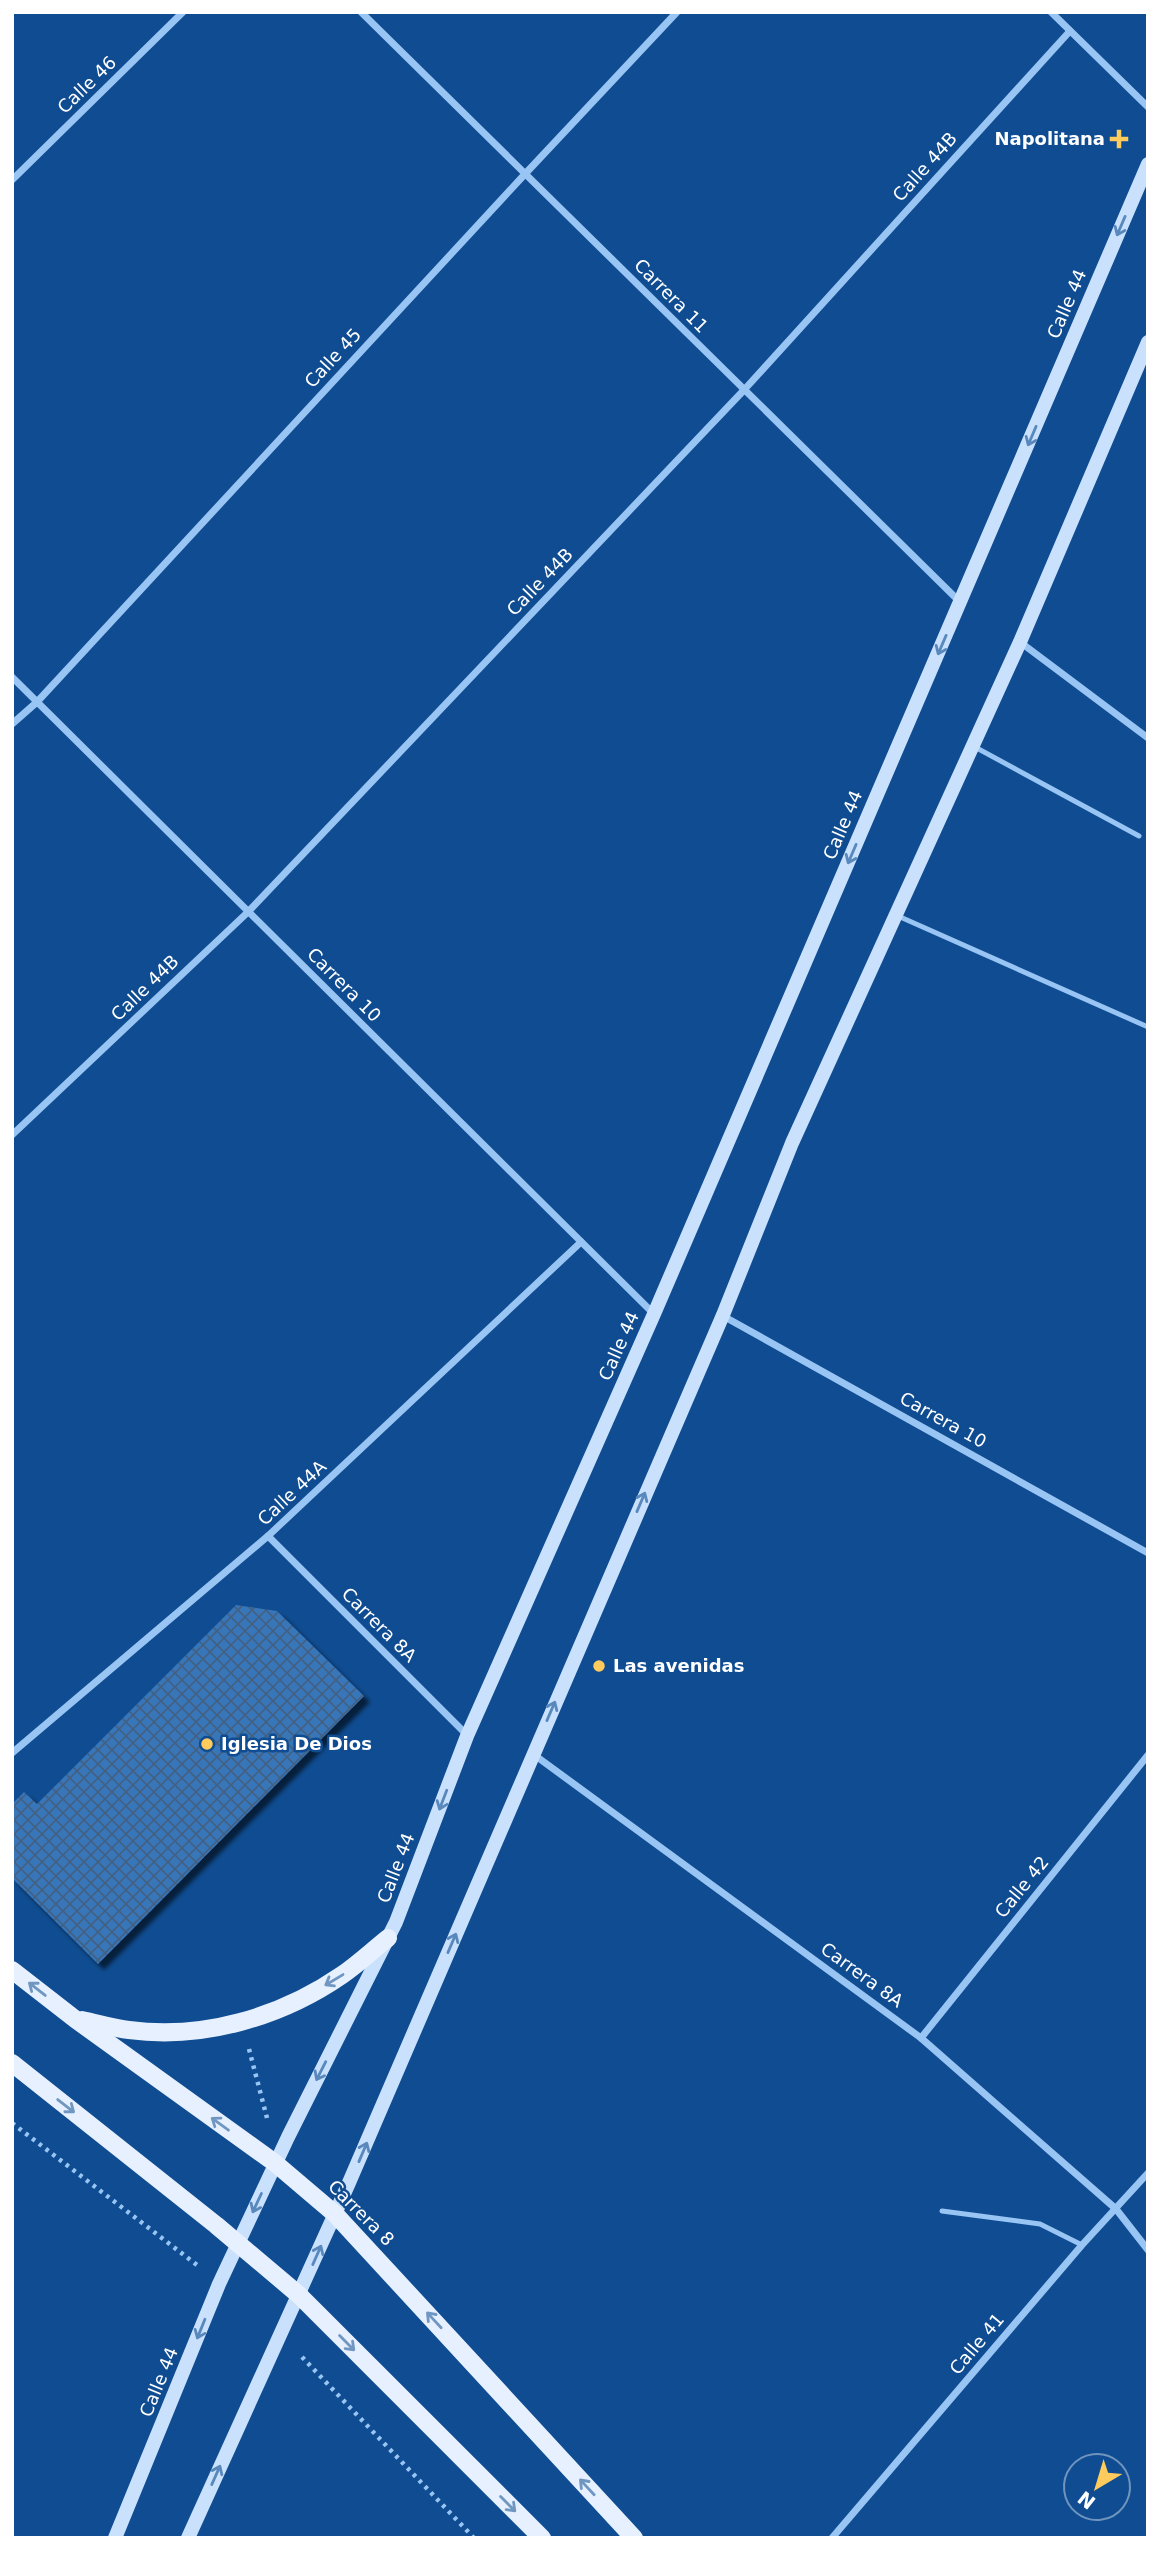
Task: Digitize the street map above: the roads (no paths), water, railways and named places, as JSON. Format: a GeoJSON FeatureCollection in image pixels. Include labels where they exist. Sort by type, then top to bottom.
{"type":"FeatureCollection","features":[{"type":"Feature","properties":{"kind":"main road","name":"Calle 44"},"geometry":{"type":"LineString","coordinates":[[115,2538],[219,2284],[275,2164],[388,1938],[467,1736],[654,1314],[1148,164]]}},
{"type":"Feature","properties":{"kind":"main road"},"geometry":{"type":"LineString","coordinates":[[188,2538],[335,2214],[723,1315],[792,1143],[1020,642],[1148,342]]}},
{"type":"Feature","properties":{"kind":"main road"},"geometry":{"type":"LineString","coordinates":[[75,2019],[130,2030],[187,2031],[242,2022],[295,2003],[343,1975],[388,1938]]}},
{"type":"Feature","properties":{"kind":"main road","name":"Carrera 8"},"geometry":{"type":"LineString","coordinates":[[12,1970],[275,2164],[335,2214],[634,2538]]}},
{"type":"Feature","properties":{"kind":"main road"},"geometry":{"type":"LineString","coordinates":[[12,2063],[239,2243],[299,2295],[542,2538]]}},
{"type":"Feature","properties":{"kind":"street","name":"Calle 46"},"geometry":{"type":"LineString","coordinates":[[12,180],[183,12]]}},
{"type":"Feature","properties":{"kind":"street","name":"Carrera 11"},"geometry":{"type":"LineString","coordinates":[[360,12],[960,602]]}},
{"type":"Feature","properties":{"kind":"street","name":"Calle 45"},"geometry":{"type":"LineString","coordinates":[[12,724],[37,702],[677,12]]}},
{"type":"Feature","properties":{"kind":"street"},"geometry":{"type":"LineString","coordinates":[[1051,12],[1148,107]]}},
{"type":"Feature","properties":{"kind":"street","name":"Calle 44B"},"geometry":{"type":"LineString","coordinates":[[12,1135],[248,912],[744,390],[1070,31]]}},
{"type":"Feature","properties":{"kind":"street"},"geometry":{"type":"LineString","coordinates":[[1020,642],[1148,738]]}},
{"type":"Feature","properties":{"kind":"street","name":"Carrera 10"},"geometry":{"type":"LineString","coordinates":[[12,677],[654,1314]]}},
{"type":"Feature","properties":{"kind":"street","name":"Calle 44A"},"geometry":{"type":"LineString","coordinates":[[12,1753],[268,1536],[581,1242]]}},
{"type":"Feature","properties":{"kind":"street","name":"Carrera 10"},"geometry":{"type":"LineString","coordinates":[[723,1315],[1148,1553]]}},
{"type":"Feature","properties":{"kind":"street","name":"Carrera 8A"},"geometry":{"type":"LineString","coordinates":[[268,1536],[467,1736]]}},
{"type":"Feature","properties":{"kind":"street","name":"Carrera 8A"},"geometry":{"type":"LineString","coordinates":[[532,1754],[921,2038],[1116,2209],[1148,2250]]}},
{"type":"Feature","properties":{"kind":"street","name":"Calle 42"},"geometry":{"type":"LineString","coordinates":[[921,2038],[1148,1755]]}},
{"type":"Feature","properties":{"kind":"street","name":"Calle 41"},"geometry":{"type":"LineString","coordinates":[[832,2538],[1082,2245],[1148,2173]]}},
{"type":"Feature","properties":{"kind":"lane"},"geometry":{"type":"LineString","coordinates":[[973,746],[1139,836]]}},
{"type":"Feature","properties":{"kind":"lane"},"geometry":{"type":"LineString","coordinates":[[896,915],[1148,1027]]}},
{"type":"Feature","properties":{"kind":"lane"},"geometry":{"type":"LineString","coordinates":[[942,2211],[1040,2224],[1082,2245]]}},
{"type":"Feature","properties":{"kind":"place","name":"Napolitana"},"geometry":{"type":"Point","coordinates":[1119,139]}},
{"type":"Feature","properties":{"kind":"place","name":"Las avenidas"},"geometry":{"type":"Point","coordinates":[599,1666]}},
{"type":"Feature","properties":{"kind":"place","name":"Iglesia De Dios"},"geometry":{"type":"Point","coordinates":[207,1744]}}]}
